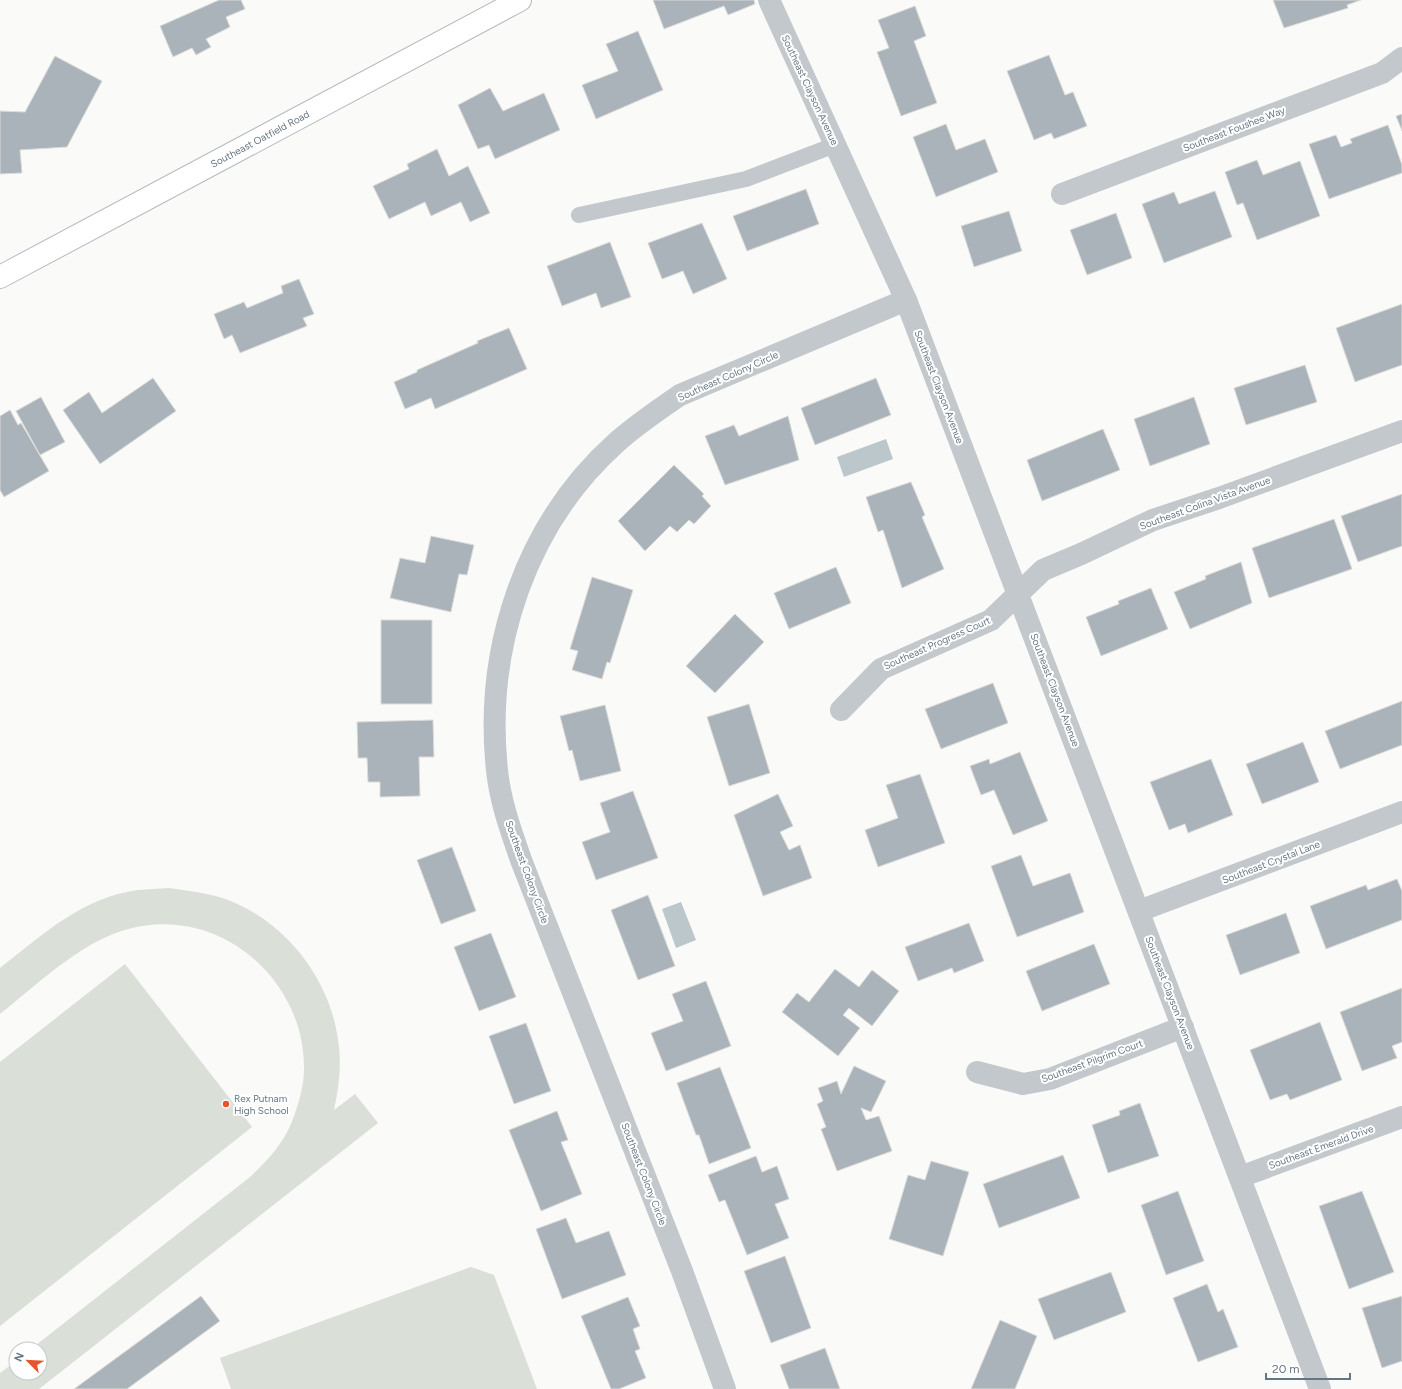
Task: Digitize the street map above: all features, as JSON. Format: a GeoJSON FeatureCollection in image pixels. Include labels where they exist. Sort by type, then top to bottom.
{"type":"FeatureCollection","features":[{"type":"Feature","properties":{"kind":"main road","name":"Southeast Oatfield Road"},"geometry":{"type":"LineString","coordinates":[[0,277],[520,0]]}},
{"type":"Feature","properties":{"kind":"street","name":"Southeast Clayson Avenue"},"geometry":{"type":"LineString","coordinates":[[769,0],[906,300],[1240,1177],[1317,1388]]}},
{"type":"Feature","properties":{"kind":"street","name":"Southeast Foushee Way"},"geometry":{"type":"LineString","coordinates":[[1062,194],[1382,73],[1402,58]]}},
{"type":"Feature","properties":{"kind":"street","name":"Southeast Colony Circle"},"geometry":{"type":"LineString","coordinates":[[725,1389],[682,1271],[523,867],[511,831],[497,771],[494,725],[496,679],[504,633],[518,589],[536,547],[565,501],[584,476],[616,443],[647,418],[680,395],[906,300]]}},
{"type":"Feature","properties":{"kind":"street","name":"Southeast Colina Vista Avenue"},"geometry":{"type":"LineString","coordinates":[[1018,594],[1043,570],[1153,520],[1219,498],[1402,431]]}},
{"type":"Feature","properties":{"kind":"street","name":"Southeast Progress Court"},"geometry":{"type":"LineString","coordinates":[[841,710],[881,669],[991,620],[1018,594]]}},
{"type":"Feature","properties":{"kind":"street","name":"Southeast Crystal Lane"},"geometry":{"type":"LineString","coordinates":[[1139,911],[1402,812]]}},
{"type":"Feature","properties":{"kind":"street","name":"Southeast Pilgrim Court"},"geometry":{"type":"LineString","coordinates":[[977,1072],[1023,1084],[1050,1079],[1183,1027]]}},
{"type":"Feature","properties":{"kind":"street","name":"Southeast Emerald Drive"},"geometry":{"type":"LineString","coordinates":[[1240,1177],[1402,1117]]}},
{"type":"Feature","properties":{"kind":"lane"},"geometry":{"type":"LineString","coordinates":[[579,215],[746,179],[835,144]]}},
{"type":"Feature","properties":{"kind":"shaded area"},"geometry":{"type":"Polygon","coordinates":[[[886,439],[893,459],[844,477],[837,457],[886,439]]]}},
{"type":"Feature","properties":{"kind":"shaded area"},"geometry":{"type":"Polygon","coordinates":[[[169,888],[199,892],[228,900],[249,910],[269,923],[286,938],[302,955],[315,975],[326,995],[333,1017],[340,1058],[339,1084],[334,1110],[355,1094],[378,1123],[39,1389],[0,1389],[0,1373],[8,1367],[8,1381],[48,1381],[48,1341],[41,1341],[250,1177],[276,1150],[291,1125],[296,1111],[302,1087],[304,1069],[301,1038],[291,1009],[276,983],[256,960],[231,943],[204,930],[174,925],[142,926],[103,938],[66,961],[0,1014],[0,968],[64,919],[81,909],[99,900],[138,890],[169,888]]]}},
{"type":"Feature","properties":{"kind":"shaded area"},"geometry":{"type":"Polygon","coordinates":[[[681,902],[696,940],[676,948],[662,909],[681,902]]]}},
{"type":"Feature","properties":{"kind":"shaded area"},"geometry":{"type":"Polygon","coordinates":[[[125,964],[252,1127],[0,1326],[0,1062],[125,964]]]}},
{"type":"Feature","properties":{"kind":"shaded area"},"geometry":{"type":"Polygon","coordinates":[[[471,1267],[494,1275],[537,1389],[231,1389],[220,1358],[471,1267]]]}},
{"type":"Feature","properties":{"kind":"building"},"geometry":{"type":"Polygon","coordinates":[[[219,0],[241,0],[245,9],[226,17],[230,27],[206,39],[211,47],[196,55],[192,48],[173,57],[160,26],[219,0]]]}},
{"type":"Feature","properties":{"kind":"building"},"geometry":{"type":"Polygon","coordinates":[[[653,0],[754,0],[755,4],[728,15],[724,6],[664,29],[653,0]]]}},
{"type":"Feature","properties":{"kind":"building"},"geometry":{"type":"Polygon","coordinates":[[[1273,0],[1361,0],[1347,5],[1348,8],[1284,28],[1273,0]]]}},
{"type":"Feature","properties":{"kind":"building"},"geometry":{"type":"Polygon","coordinates":[[[915,6],[926,36],[914,41],[937,103],[901,116],[877,52],[889,48],[878,20],[915,6]]]}},
{"type":"Feature","properties":{"kind":"building"},"geometry":{"type":"Polygon","coordinates":[[[638,31],[663,90],[596,119],[582,85],[618,71],[606,44],[638,31]]]}},
{"type":"Feature","properties":{"kind":"building"},"geometry":{"type":"Polygon","coordinates":[[[1049,55],[1065,95],[1073,92],[1087,126],[1054,139],[1051,133],[1034,140],[1007,71],[1049,55]]]}},
{"type":"Feature","properties":{"kind":"building"},"geometry":{"type":"Polygon","coordinates":[[[55,56],[102,81],[67,147],[20,150],[22,173],[0,174],[0,111],[25,112],[55,56]]]}},
{"type":"Feature","properties":{"kind":"building"},"geometry":{"type":"Polygon","coordinates":[[[490,88],[503,111],[544,93],[560,130],[495,159],[489,145],[478,149],[458,105],[490,88]]]}},
{"type":"Feature","properties":{"kind":"building"},"geometry":{"type":"Polygon","coordinates":[[[1402,114],[1402,131],[1396,116],[1402,114]]]}},
{"type":"Feature","properties":{"kind":"building"},"geometry":{"type":"Polygon","coordinates":[[[946,124],[956,150],[985,139],[998,172],[936,197],[913,137],[946,124]]]}},
{"type":"Feature","properties":{"kind":"building"},"geometry":{"type":"Polygon","coordinates":[[[1388,125],[1402,165],[1402,173],[1329,199],[1309,144],[1336,135],[1341,147],[1352,143],[1350,139],[1388,125]]]}},
{"type":"Feature","properties":{"kind":"building"},"geometry":{"type":"Polygon","coordinates":[[[437,149],[449,176],[468,166],[490,213],[470,222],[461,202],[431,216],[425,202],[389,219],[373,186],[409,169],[407,164],[437,149]]]}},
{"type":"Feature","properties":{"kind":"building"},"geometry":{"type":"Polygon","coordinates":[[[1257,160],[1263,175],[1300,161],[1320,216],[1257,240],[1243,203],[1237,205],[1225,172],[1257,160]]]}},
{"type":"Feature","properties":{"kind":"building"},"geometry":{"type":"Polygon","coordinates":[[[806,189],[819,224],[747,251],[733,216],[806,189]]]}},
{"type":"Feature","properties":{"kind":"building"},"geometry":{"type":"Polygon","coordinates":[[[1215,191],[1232,237],[1164,263],[1142,204],[1174,192],[1179,204],[1215,191]]]}},
{"type":"Feature","properties":{"kind":"building"},"geometry":{"type":"Polygon","coordinates":[[[1009,211],[1022,251],[974,267],[961,226],[1009,211]]]}},
{"type":"Feature","properties":{"kind":"building"},"geometry":{"type":"Polygon","coordinates":[[[1116,213],[1132,258],[1087,275],[1070,230],[1116,213]]]}},
{"type":"Feature","properties":{"kind":"building"},"geometry":{"type":"Polygon","coordinates":[[[702,223],[727,279],[693,294],[683,271],[662,279],[648,243],[702,223]]]}},
{"type":"Feature","properties":{"kind":"building"},"geometry":{"type":"Polygon","coordinates":[[[610,242],[631,297],[601,308],[596,293],[562,306],[547,266],[610,242]]]}},
{"type":"Feature","properties":{"kind":"building"},"geometry":{"type":"Polygon","coordinates":[[[299,279],[314,314],[303,318],[307,326],[240,353],[232,335],[224,339],[214,314],[244,302],[247,308],[283,293],[281,286],[299,279]]]}},
{"type":"Feature","properties":{"kind":"building"},"geometry":{"type":"Polygon","coordinates":[[[1402,304],[1402,365],[1355,382],[1336,328],[1402,304]]]}},
{"type":"Feature","properties":{"kind":"building"},"geometry":{"type":"Polygon","coordinates":[[[509,328],[527,369],[435,409],[431,398],[405,409],[394,382],[478,343],[477,341],[509,328]]]}},
{"type":"Feature","properties":{"kind":"building"},"geometry":{"type":"Polygon","coordinates":[[[1305,365],[1317,402],[1246,425],[1234,388],[1305,365]]]}},
{"type":"Feature","properties":{"kind":"building"},"geometry":{"type":"Polygon","coordinates":[[[153,378],[176,411],[100,464],[63,410],[89,392],[102,413],[153,378]]]}},
{"type":"Feature","properties":{"kind":"building"},"geometry":{"type":"Polygon","coordinates":[[[876,378],[891,415],[815,445],[801,408],[876,378]]]}},
{"type":"Feature","properties":{"kind":"building"},"geometry":{"type":"Polygon","coordinates":[[[41,397],[65,442],[40,455],[16,411],[41,397]]]}},
{"type":"Feature","properties":{"kind":"building"},"geometry":{"type":"Polygon","coordinates":[[[1194,397],[1210,444],[1150,466],[1134,419],[1194,397]]]}},
{"type":"Feature","properties":{"kind":"building"},"geometry":{"type":"Polygon","coordinates":[[[10,410],[18,425],[21,423],[49,471],[4,497],[0,490],[0,416],[10,410]]]}},
{"type":"Feature","properties":{"kind":"building"},"geometry":{"type":"Polygon","coordinates":[[[788,416],[799,460],[725,485],[705,436],[734,425],[739,436],[788,416]]]}},
{"type":"Feature","properties":{"kind":"building"},"geometry":{"type":"Polygon","coordinates":[[[1103,429],[1120,470],[1042,501],[1027,460],[1103,429]]]}},
{"type":"Feature","properties":{"kind":"building"},"geometry":{"type":"Polygon","coordinates":[[[674,465],[704,494],[702,496],[711,506],[694,524],[689,520],[677,532],[670,526],[645,551],[618,521],[674,465]]]}},
{"type":"Feature","properties":{"kind":"building"},"geometry":{"type":"Polygon","coordinates":[[[911,482],[925,515],[922,517],[944,569],[902,588],[883,530],[878,532],[866,497],[911,482]]]}},
{"type":"Feature","properties":{"kind":"building"},"geometry":{"type":"Polygon","coordinates":[[[1402,494],[1402,546],[1358,562],[1341,516],[1402,494]]]}},
{"type":"Feature","properties":{"kind":"building"},"geometry":{"type":"Polygon","coordinates":[[[1334,519],[1352,569],[1269,598],[1252,548],[1334,519]]]}},
{"type":"Feature","properties":{"kind":"building"},"geometry":{"type":"Polygon","coordinates":[[[431,536],[474,545],[467,575],[459,574],[451,612],[390,598],[400,558],[425,563],[431,536]]]}},
{"type":"Feature","properties":{"kind":"building"},"geometry":{"type":"Polygon","coordinates":[[[1241,562],[1252,603],[1190,629],[1174,592],[1206,579],[1205,576],[1241,562]]]}},
{"type":"Feature","properties":{"kind":"building"},"geometry":{"type":"Polygon","coordinates":[[[836,567],[851,603],[789,629],[774,593],[836,567]]]}},
{"type":"Feature","properties":{"kind":"building"},"geometry":{"type":"Polygon","coordinates":[[[592,577],[633,590],[610,663],[607,662],[602,679],[572,670],[578,651],[570,649],[592,577]]]}},
{"type":"Feature","properties":{"kind":"building"},"geometry":{"type":"Polygon","coordinates":[[[1151,588],[1168,629],[1101,656],[1086,617],[1119,604],[1118,601],[1151,588]]]}},
{"type":"Feature","properties":{"kind":"building"},"geometry":{"type":"Polygon","coordinates":[[[735,614],[764,642],[715,693],[686,666],[735,614]]]}},
{"type":"Feature","properties":{"kind":"building"},"geometry":{"type":"Polygon","coordinates":[[[381,620],[432,620],[432,704],[381,704],[381,620]]]}},
{"type":"Feature","properties":{"kind":"building"},"geometry":{"type":"Polygon","coordinates":[[[993,683],[1008,723],[941,749],[925,709],[993,683]]]}},
{"type":"Feature","properties":{"kind":"building"},"geometry":{"type":"Polygon","coordinates":[[[1402,701],[1402,745],[1340,769],[1325,731],[1402,701]]]}},
{"type":"Feature","properties":{"kind":"building"},"geometry":{"type":"Polygon","coordinates":[[[749,704],[770,773],[729,786],[707,717],[749,704]]]}},
{"type":"Feature","properties":{"kind":"building"},"geometry":{"type":"Polygon","coordinates":[[[605,705],[621,771],[580,781],[572,750],[569,751],[560,716],[605,705]]]}},
{"type":"Feature","properties":{"kind":"building"},"geometry":{"type":"Polygon","coordinates":[[[433,720],[434,757],[419,757],[420,796],[380,797],[380,782],[368,782],[367,758],[358,758],[357,722],[433,720]]]}},
{"type":"Feature","properties":{"kind":"building"},"geometry":{"type":"Polygon","coordinates":[[[1303,742],[1319,782],[1262,804],[1246,764],[1303,742]]]}},
{"type":"Feature","properties":{"kind":"building"},"geometry":{"type":"Polygon","coordinates":[[[1020,752],[1048,821],[1013,835],[994,790],[981,795],[970,766],[989,759],[990,764],[1020,752]]]}},
{"type":"Feature","properties":{"kind":"building"},"geometry":{"type":"Polygon","coordinates":[[[1211,759],[1233,815],[1188,833],[1185,824],[1169,830],[1150,782],[1211,759]]]}},
{"type":"Feature","properties":{"kind":"building"},"geometry":{"type":"Polygon","coordinates":[[[920,774],[945,843],[878,867],[865,830],[898,818],[886,785],[920,774]]]}},
{"type":"Feature","properties":{"kind":"building"},"geometry":{"type":"Polygon","coordinates":[[[633,791],[658,858],[596,880],[582,842],[610,832],[600,803],[633,791]]]}},
{"type":"Feature","properties":{"kind":"building"},"geometry":{"type":"Polygon","coordinates":[[[778,794],[793,826],[780,832],[789,850],[800,845],[812,878],[763,896],[734,815],[778,794]]]}},
{"type":"Feature","properties":{"kind":"building"},"geometry":{"type":"Polygon","coordinates":[[[452,847],[476,911],[441,924],[417,860],[452,847]]]}},
{"type":"Feature","properties":{"kind":"building"},"geometry":{"type":"Polygon","coordinates":[[[1021,855],[1033,886],[1070,873],[1084,912],[1017,937],[991,866],[1021,855]]]}},
{"type":"Feature","properties":{"kind":"building"},"geometry":{"type":"Polygon","coordinates":[[[1397,879],[1402,891],[1402,920],[1326,949],[1310,906],[1366,885],[1368,890],[1397,879]]]}},
{"type":"Feature","properties":{"kind":"building"},"geometry":{"type":"Polygon","coordinates":[[[648,895],[675,966],[638,980],[611,910],[648,895]]]}},
{"type":"Feature","properties":{"kind":"building"},"geometry":{"type":"Polygon","coordinates":[[[1286,913],[1300,953],[1240,975],[1226,935],[1286,913]]]}},
{"type":"Feature","properties":{"kind":"building"},"geometry":{"type":"Polygon","coordinates":[[[969,923],[984,961],[954,973],[952,968],[918,981],[905,947],[969,923]]]}},
{"type":"Feature","properties":{"kind":"building"},"geometry":{"type":"Polygon","coordinates":[[[491,933],[516,997],[479,1011],[454,947],[491,933]]]}},
{"type":"Feature","properties":{"kind":"building"},"geometry":{"type":"Polygon","coordinates":[[[1094,944],[1110,984],[1042,1011],[1026,971],[1094,944]]]}},
{"type":"Feature","properties":{"kind":"building"},"geometry":{"type":"Polygon","coordinates":[[[835,969],[859,987],[872,970],[899,991],[872,1026],[849,1008],[843,1015],[860,1028],[838,1056],[782,1012],[797,993],[809,1002],[835,969]]]}},
{"type":"Feature","properties":{"kind":"building"},"geometry":{"type":"Polygon","coordinates":[[[706,981],[731,1046],[666,1071],[651,1033],[683,1021],[672,994],[706,981]]]}},
{"type":"Feature","properties":{"kind":"building"},"geometry":{"type":"Polygon","coordinates":[[[1402,988],[1402,1042],[1392,1046],[1397,1058],[1362,1071],[1340,1012],[1402,988]]]}},
{"type":"Feature","properties":{"kind":"building"},"geometry":{"type":"Polygon","coordinates":[[[1320,1022],[1342,1080],[1290,1100],[1287,1094],[1270,1100],[1250,1050],[1320,1022]]]}},
{"type":"Feature","properties":{"kind":"building"},"geometry":{"type":"Polygon","coordinates":[[[526,1023],[551,1091],[514,1104],[489,1036],[526,1023]]]}},
{"type":"Feature","properties":{"kind":"building"},"geometry":{"type":"Polygon","coordinates":[[[854,1066],[886,1081],[871,1112],[861,1108],[866,1120],[879,1116],[892,1151],[837,1171],[821,1129],[826,1127],[817,1104],[823,1101],[818,1088],[837,1081],[841,1094],[854,1066]]]}},
{"type":"Feature","properties":{"kind":"building"},"geometry":{"type":"Polygon","coordinates":[[[720,1067],[751,1148],[709,1164],[699,1135],[696,1135],[677,1083],[720,1067]]]}},
{"type":"Feature","properties":{"kind":"building"},"geometry":{"type":"Polygon","coordinates":[[[1140,1103],[1159,1156],[1108,1173],[1092,1125],[1120,1115],[1119,1111],[1140,1103]]]}},
{"type":"Feature","properties":{"kind":"building"},"geometry":{"type":"Polygon","coordinates":[[[557,1111],[568,1140],[561,1142],[582,1194],[541,1211],[509,1130],[557,1111]]]}},
{"type":"Feature","properties":{"kind":"building"},"geometry":{"type":"Polygon","coordinates":[[[1063,1155],[1080,1198],[999,1228],[983,1184],[1063,1155]]]}},
{"type":"Feature","properties":{"kind":"building"},"geometry":{"type":"Polygon","coordinates":[[[756,1156],[762,1172],[777,1166],[789,1199],[775,1204],[789,1238],[747,1255],[725,1200],[719,1202],[708,1175],[756,1156]]]}},
{"type":"Feature","properties":{"kind":"building"},"geometry":{"type":"Polygon","coordinates":[[[931,1161],[969,1172],[943,1256],[889,1239],[908,1175],[925,1180],[931,1161]]]}},
{"type":"Feature","properties":{"kind":"building"},"geometry":{"type":"Polygon","coordinates":[[[1178,1191],[1204,1261],[1166,1275],[1141,1205],[1178,1191]]]}},
{"type":"Feature","properties":{"kind":"building"},"geometry":{"type":"Polygon","coordinates":[[[1362,1191],[1394,1272],[1349,1289],[1319,1206],[1362,1191]]]}},
{"type":"Feature","properties":{"kind":"building"},"geometry":{"type":"Polygon","coordinates":[[[566,1218],[576,1243],[609,1231],[626,1275],[562,1299],[536,1229],[566,1218]]]}},
{"type":"Feature","properties":{"kind":"building"},"geometry":{"type":"Polygon","coordinates":[[[785,1256],[811,1328],[771,1343],[744,1271],[785,1256]]]}},
{"type":"Feature","properties":{"kind":"building"},"geometry":{"type":"Polygon","coordinates":[[[1111,1272],[1126,1312],[1054,1340],[1038,1299],[1111,1272]]]}},
{"type":"Feature","properties":{"kind":"building"},"geometry":{"type":"Polygon","coordinates":[[[1207,1284],[1218,1312],[1223,1309],[1238,1347],[1198,1362],[1173,1298],[1207,1284]]]}},
{"type":"Feature","properties":{"kind":"building"},"geometry":{"type":"Polygon","coordinates":[[[201,1296],[220,1321],[127,1389],[74,1389],[201,1296]]]}},
{"type":"Feature","properties":{"kind":"building"},"geometry":{"type":"Polygon","coordinates":[[[1402,1296],[1402,1361],[1382,1368],[1362,1308],[1402,1296]]]}},
{"type":"Feature","properties":{"kind":"building"},"geometry":{"type":"Polygon","coordinates":[[[628,1297],[640,1326],[633,1329],[640,1349],[635,1351],[646,1378],[619,1389],[611,1389],[581,1316],[628,1297]]]}},
{"type":"Feature","properties":{"kind":"building"},"geometry":{"type":"Polygon","coordinates":[[[1000,1320],[1037,1336],[1015,1389],[971,1389],[1000,1320]]]}},
{"type":"Feature","properties":{"kind":"building"},"geometry":{"type":"Polygon","coordinates":[[[825,1348],[840,1389],[789,1389],[780,1365],[825,1348]]]}},
{"type":"Feature","properties":{"kind":"place","name":"Rex Putnam High School"},"geometry":{"type":"Point","coordinates":[226,1104]}}]}
